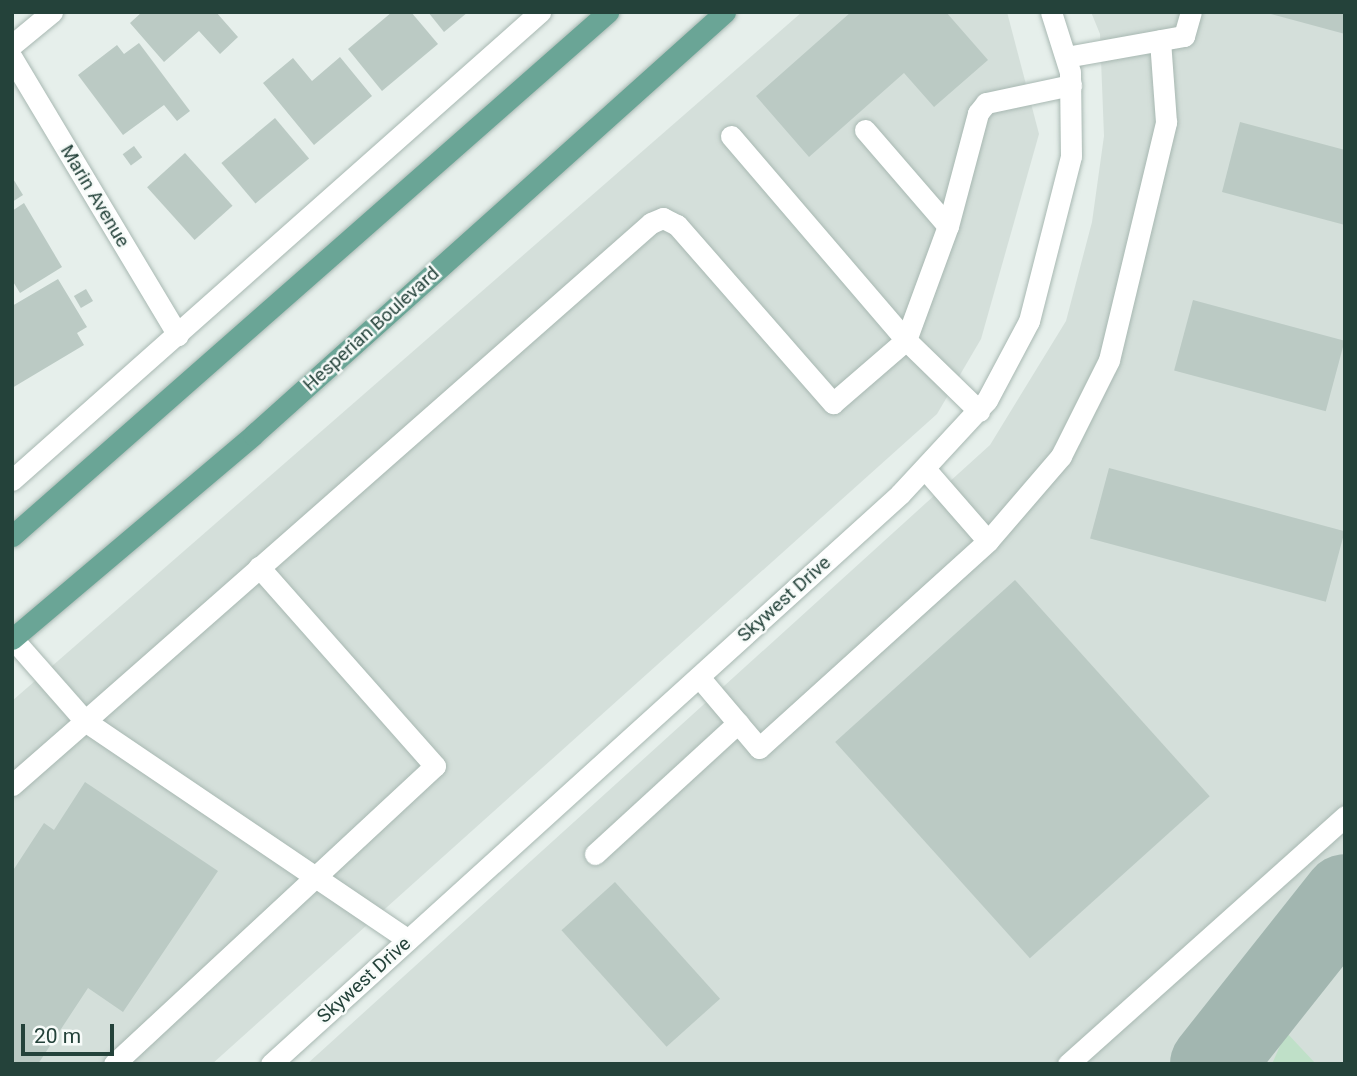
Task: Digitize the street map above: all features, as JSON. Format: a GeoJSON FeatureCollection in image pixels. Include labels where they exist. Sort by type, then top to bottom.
{"type":"FeatureCollection","features":[{"type":"Feature","properties":{"kind":"main road"},"geometry":{"type":"LineString","coordinates":[[12,536],[608,12]]}},
{"type":"Feature","properties":{"kind":"main road","name":"Hesperian Boulevard"},"geometry":{"type":"LineString","coordinates":[[12,639],[253,435],[724,12]]}},
{"type":"Feature","properties":{"kind":"street"},"geometry":{"type":"LineString","coordinates":[[12,45],[52,12]]}},
{"type":"Feature","properties":{"kind":"street"},"geometry":{"type":"LineString","coordinates":[[12,480],[540,12]]}},
{"type":"Feature","properties":{"kind":"street","name":"Skywest Drive"},"geometry":{"type":"LineString","coordinates":[[271,1064],[926,470],[979,411],[1011,361],[1044,270],[1072,156],[1071,85],[1066,57],[1051,12]]}},
{"type":"Feature","properties":{"kind":"street"},"geometry":{"type":"LineString","coordinates":[[1066,57],[1184,36],[1191,12]]}},
{"type":"Feature","properties":{"kind":"street"},"geometry":{"type":"LineString","coordinates":[[699,677],[759,747],[988,541],[1060,456],[1110,359],[1166,122],[1160,40]]}},
{"type":"Feature","properties":{"kind":"street","name":"Marin Avenue"},"geometry":{"type":"LineString","coordinates":[[12,58],[178,335]]}},
{"type":"Feature","properties":{"kind":"street"},"geometry":{"type":"LineString","coordinates":[[12,785],[652,223],[663,219],[677,225],[833,403],[906,340],[948,226],[986,103],[1071,85]]}},
{"type":"Feature","properties":{"kind":"street"},"geometry":{"type":"LineString","coordinates":[[865,130],[948,226]]}},
{"type":"Feature","properties":{"kind":"street"},"geometry":{"type":"LineString","coordinates":[[731,136],[906,340],[979,411]]}},
{"type":"Feature","properties":{"kind":"street"},"geometry":{"type":"LineString","coordinates":[[926,470],[988,541]]}},
{"type":"Feature","properties":{"kind":"street"},"geometry":{"type":"LineString","coordinates":[[114,1064],[435,766],[259,567]]}},
{"type":"Feature","properties":{"kind":"street"},"geometry":{"type":"LineString","coordinates":[[12,639],[85,721],[408,940]]}},
{"type":"Feature","properties":{"kind":"street"},"geometry":{"type":"LineString","coordinates":[[595,853],[738,723]]}},
{"type":"Feature","properties":{"kind":"street"},"geometry":{"type":"LineString","coordinates":[[1068,1064],[1345,816]]}},
{"type":"Feature","properties":{"kind":"shaded area"},"geometry":{"type":"Polygon","coordinates":[[[802,12],[1007,12],[1039,134],[981,339],[937,414],[212,1064],[12,1064],[12,701],[802,12]]]}},
{"type":"Feature","properties":{"kind":"shaded area"},"geometry":{"type":"Polygon","coordinates":[[[1091,12],[1345,12],[1345,1064],[307,1064],[990,445],[1066,321],[1092,222],[1104,136],[1100,34],[1091,12]]]}},
{"type":"Feature","properties":{"kind":"green space"},"geometry":{"type":"Polygon","coordinates":[[[1286,1032],[1316,1064],[1272,1064],[1286,1032]]]}},
{"type":"Feature","properties":{"kind":"building"},"geometry":{"type":"Polygon","coordinates":[[[142,12],[216,12],[238,37],[220,54],[199,31],[164,62],[130,23],[142,12]]]}},
{"type":"Feature","properties":{"kind":"building"},"geometry":{"type":"Polygon","coordinates":[[[392,12],[411,12],[438,44],[382,91],[348,49],[392,12]]]}},
{"type":"Feature","properties":{"kind":"building"},"geometry":{"type":"Polygon","coordinates":[[[428,12],[468,12],[444,32],[428,12]]]}},
{"type":"Feature","properties":{"kind":"building"},"geometry":{"type":"Polygon","coordinates":[[[851,12],[946,12],[988,60],[934,107],[904,73],[809,157],[756,96],[851,12]]]}},
{"type":"Feature","properties":{"kind":"building"},"geometry":{"type":"Polygon","coordinates":[[[1345,12],[1345,34],[1267,13],[1345,12]]]}},
{"type":"Feature","properties":{"kind":"building"},"geometry":{"type":"Polygon","coordinates":[[[139,43],[190,111],[177,121],[164,105],[123,135],[78,75],[117,45],[124,54],[139,43]]]}},
{"type":"Feature","properties":{"kind":"building"},"geometry":{"type":"Polygon","coordinates":[[[340,57],[372,96],[314,145],[263,83],[293,58],[312,81],[340,57]]]}},
{"type":"Feature","properties":{"kind":"building"},"geometry":{"type":"Polygon","coordinates":[[[275,118],[309,159],[255,204],[221,163],[275,118]]]}},
{"type":"Feature","properties":{"kind":"building"},"geometry":{"type":"Polygon","coordinates":[[[1240,122],[1345,150],[1345,225],[1222,192],[1240,122]]]}},
{"type":"Feature","properties":{"kind":"building"},"geometry":{"type":"Polygon","coordinates":[[[134,146],[142,157],[131,166],[123,154],[134,146]]]}},
{"type":"Feature","properties":{"kind":"building"},"geometry":{"type":"Polygon","coordinates":[[[185,153],[233,206],[195,240],[147,187],[185,153]]]}},
{"type":"Feature","properties":{"kind":"building"},"geometry":{"type":"Polygon","coordinates":[[[12,177],[23,195],[12,202],[12,177]]]}},
{"type":"Feature","properties":{"kind":"building"},"geometry":{"type":"Polygon","coordinates":[[[24,203],[62,267],[20,293],[12,280],[12,211],[24,203]]]}},
{"type":"Feature","properties":{"kind":"building"},"geometry":{"type":"Polygon","coordinates":[[[58,279],[87,327],[77,333],[84,345],[12,388],[12,306],[58,279]]]}},
{"type":"Feature","properties":{"kind":"building"},"geometry":{"type":"Polygon","coordinates":[[[86,289],[93,301],[81,308],[74,296],[86,289]]]}},
{"type":"Feature","properties":{"kind":"building"},"geometry":{"type":"Polygon","coordinates":[[[1193,300],[1345,341],[1326,411],[1174,371],[1193,300]]]}},
{"type":"Feature","properties":{"kind":"building"},"geometry":{"type":"Polygon","coordinates":[[[1109,468],[1345,531],[1326,602],[1090,539],[1109,468]]]}},
{"type":"Feature","properties":{"kind":"building"},"geometry":{"type":"Polygon","coordinates":[[[1015,580],[1210,796],[1030,958],[835,742],[1015,580]]]}},
{"type":"Feature","properties":{"kind":"building"},"geometry":{"type":"Polygon","coordinates":[[[85,782],[218,871],[123,1012],[88,988],[38,1064],[12,1064],[12,872],[44,823],[54,830],[85,782]]]}},
{"type":"Feature","properties":{"kind":"building"},"geometry":{"type":"Polygon","coordinates":[[[615,882],[720,999],[667,1047],[561,930],[615,882]]]}},
{"type":"Feature","properties":{"kind":"taxiway"},"geometry":{"type":"LineString","coordinates":[[1212,1064],[1345,896]]}}]}
